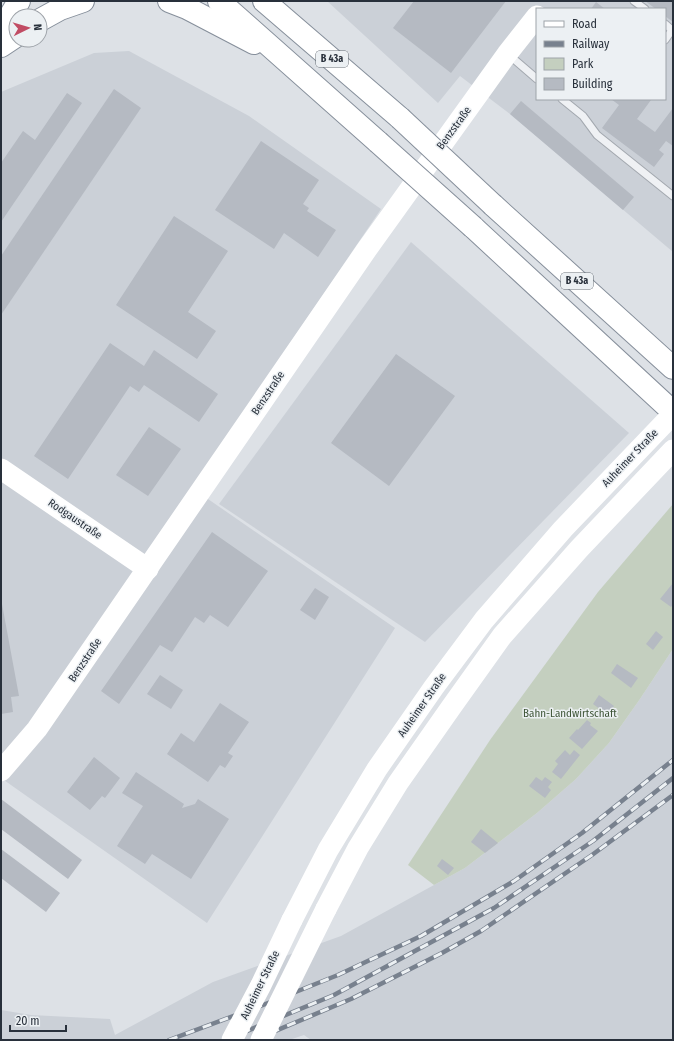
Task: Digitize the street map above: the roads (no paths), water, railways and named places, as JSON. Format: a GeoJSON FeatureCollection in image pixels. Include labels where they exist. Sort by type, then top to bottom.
{"type":"FeatureCollection","features":[{"type":"Feature","properties":{"kind":"highway"},"geometry":{"type":"LineString","coordinates":[[1,25],[10,16],[19,1]]}},
{"type":"Feature","properties":{"kind":"highway"},"geometry":{"type":"LineString","coordinates":[[48,16],[60,9],[83,1]]}},
{"type":"Feature","properties":{"kind":"highway"},"geometry":{"type":"LineString","coordinates":[[169,1],[187,8],[284,58]]}},
{"type":"Feature","properties":{"kind":"highway","name":"B 43a"},"geometry":{"type":"LineString","coordinates":[[219,1],[473,227],[673,413]]}},
{"type":"Feature","properties":{"kind":"highway","name":"B 43a"},"geometry":{"type":"LineString","coordinates":[[264,1],[400,118],[493,205],[667,362]]}},
{"type":"Feature","properties":{"kind":"main road","name":"Benzstraße"},"geometry":{"type":"LineString","coordinates":[[1,771],[37,729],[367,249],[507,54],[536,17]]}},
{"type":"Feature","properties":{"kind":"main road","name":"Auheimer Straße"},"geometry":{"type":"LineString","coordinates":[[232,1040],[328,850],[377,769],[434,687],[484,620],[563,529],[673,413]]}},
{"type":"Feature","properties":{"kind":"main road"},"geometry":{"type":"LineString","coordinates":[[261,1040],[358,848],[398,783],[502,636],[578,549],[673,450]]}},
{"type":"Feature","properties":{"kind":"main road","name":"Rodgaustraße"},"geometry":{"type":"LineString","coordinates":[[1,468],[148,569]]}},
{"type":"Feature","properties":{"kind":"lane"},"geometry":{"type":"LineString","coordinates":[[634,1],[644,8]]}},
{"type":"Feature","properties":{"kind":"lane"},"geometry":{"type":"LineString","coordinates":[[666,25],[672,30],[666,39]]}},
{"type":"Feature","properties":{"kind":"lane"},"geometry":{"type":"LineString","coordinates":[[507,54],[536,78]]}},
{"type":"Feature","properties":{"kind":"lane"},"geometry":{"type":"LineString","coordinates":[[563,100],[583,116],[597,135],[673,196]]}},
{"type":"Feature","properties":{"kind":"railway"},"geometry":{"type":"LineString","coordinates":[[169,1040],[338,975],[421,936],[514,881],[582,833],[673,760]]}},
{"type":"Feature","properties":{"kind":"railway"},"geometry":{"type":"LineString","coordinates":[[225,1040],[334,995],[494,908],[593,841],[673,778]]}},
{"type":"Feature","properties":{"kind":"railway"},"geometry":{"type":"LineString","coordinates":[[254,1040],[351,999],[442,953],[481,931],[592,855],[673,795]]}},
{"type":"Feature","properties":{"kind":"park label","name":"Bahn-Landwirtschaft"},"geometry":{"type":"Point","coordinates":[570,713]}}]}
